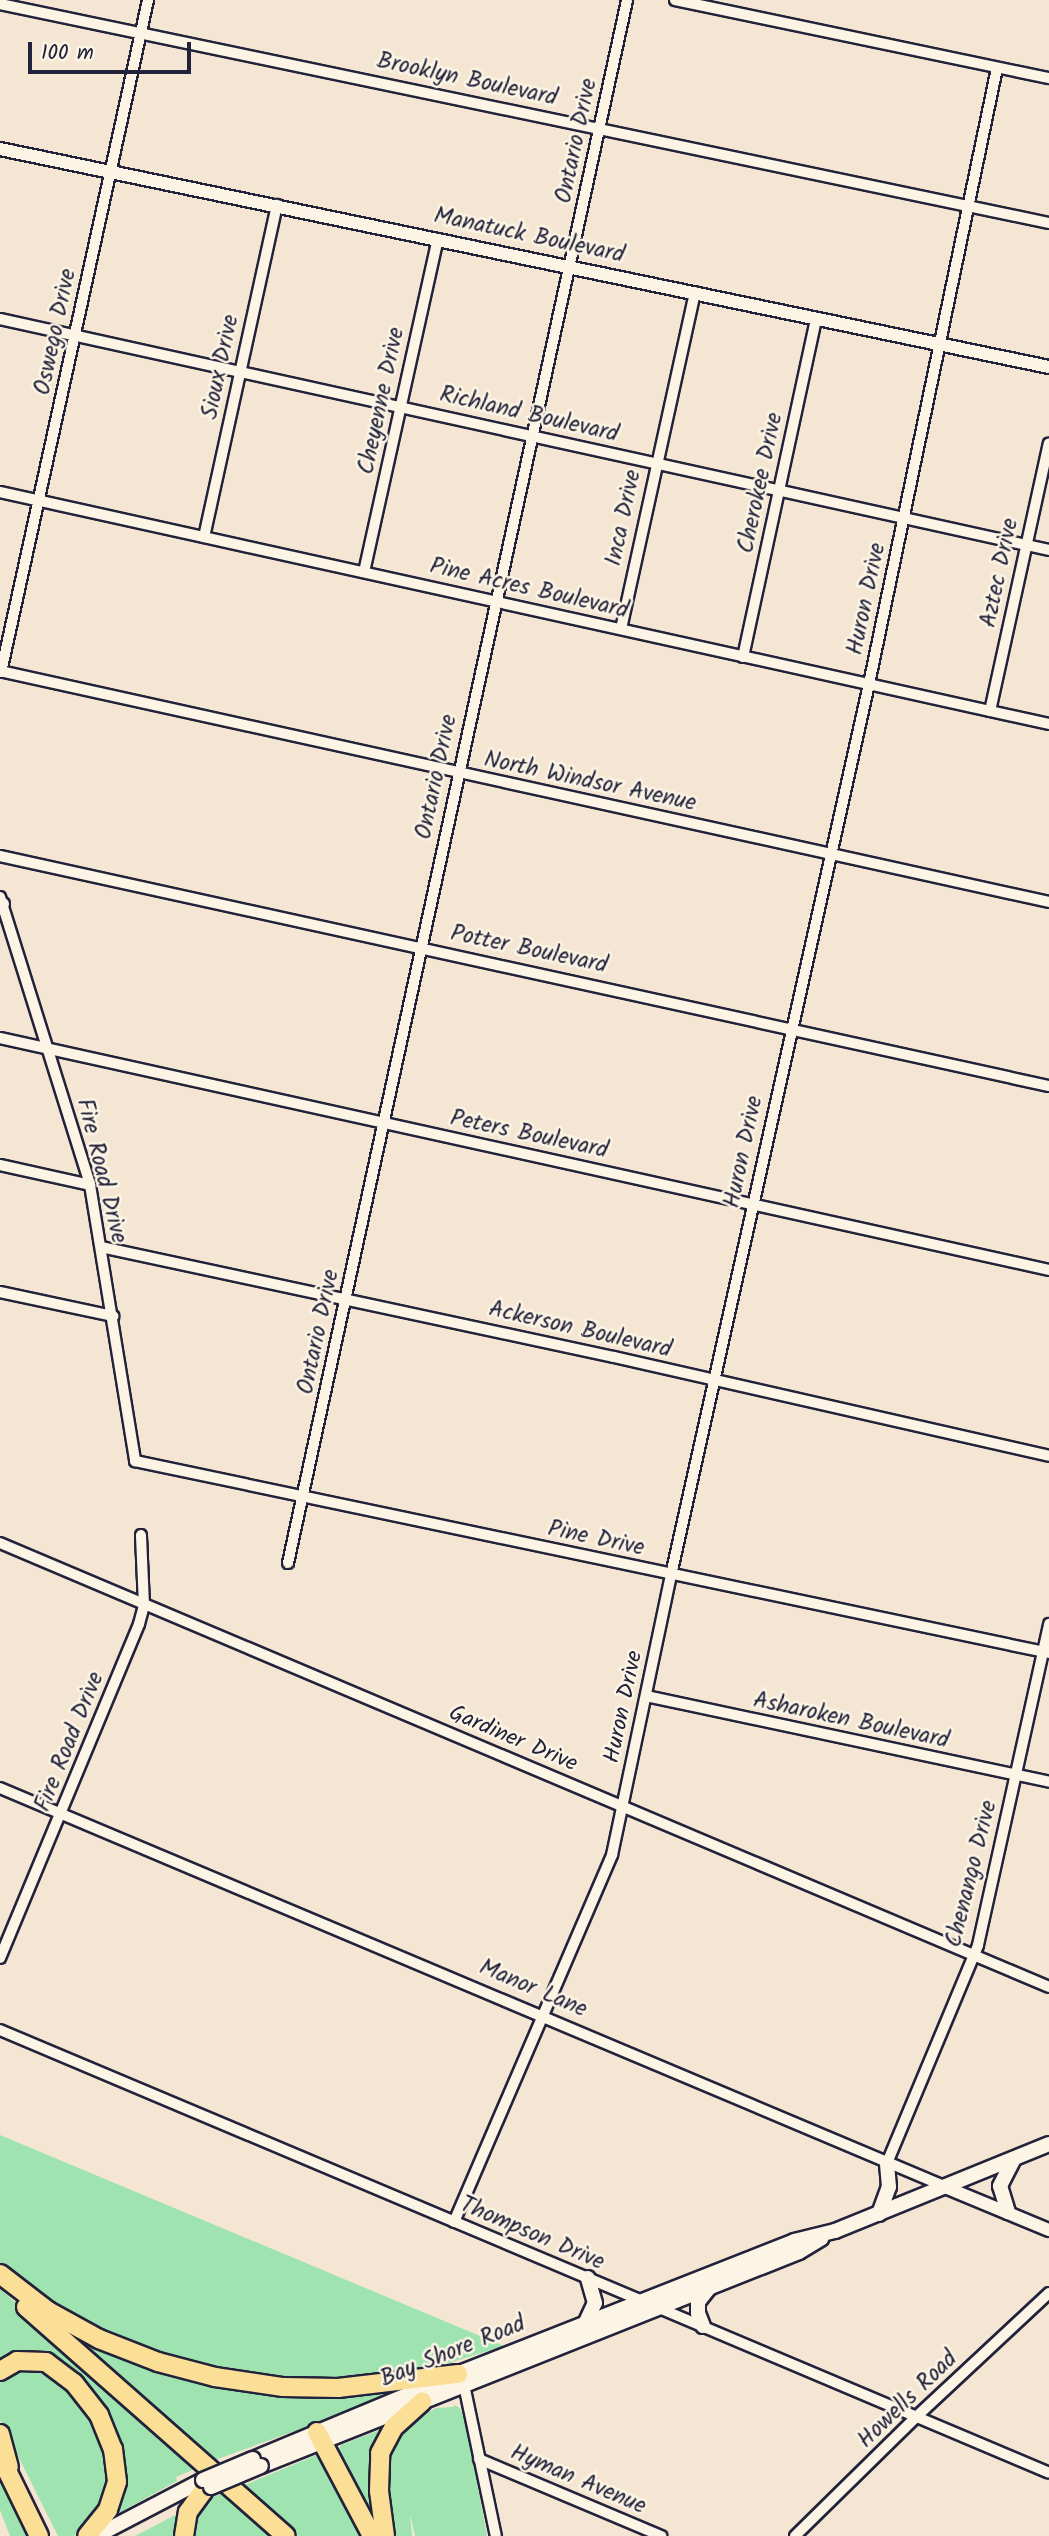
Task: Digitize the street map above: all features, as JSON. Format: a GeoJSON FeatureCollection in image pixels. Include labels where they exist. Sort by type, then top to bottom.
{"type":"FeatureCollection","features":[{"type":"Feature","properties":{"kind":"highway"},"geometry":{"type":"LineString","coordinates":[[0,2274],[37,2304],[93,2335],[144,2357],[215,2377],[283,2387],[324,2388],[461,2377]]}},
{"type":"Feature","properties":{"kind":"highway"},"geometry":{"type":"LineString","coordinates":[[0,2284],[286,2536]]}},
{"type":"Feature","properties":{"kind":"highway"},"geometry":{"type":"LineString","coordinates":[[0,2371],[17,2361],[46,2362],[74,2383],[99,2415],[113,2449],[117,2482],[108,2510],[87,2536]]}},
{"type":"Feature","properties":{"kind":"highway"},"geometry":{"type":"LineString","coordinates":[[385,2536],[378,2479],[382,2447],[394,2427],[422,2402]]}},
{"type":"Feature","properties":{"kind":"highway"},"geometry":{"type":"LineString","coordinates":[[0,2434],[14,2484]]}},
{"type":"Feature","properties":{"kind":"highway"},"geometry":{"type":"LineString","coordinates":[[320,2437],[372,2536]]}},
{"type":"Feature","properties":{"kind":"highway"},"geometry":{"type":"LineString","coordinates":[[0,2456],[39,2536]]}},
{"type":"Feature","properties":{"kind":"highway"},"geometry":{"type":"LineString","coordinates":[[184,2536],[188,2512],[206,2486]]}},
{"type":"Feature","properties":{"kind":"main road","name":"Bay Shore Road"},"geometry":{"type":"LineString","coordinates":[[96,2536],[257,2463],[585,2324],[794,2241],[835,2231],[879,2214],[1049,2144]]}},
{"type":"Feature","properties":{"kind":"main road"},"geometry":{"type":"LineString","coordinates":[[1008,2212],[1000,2186],[1014,2160]]}},
{"type":"Feature","properties":{"kind":"main road"},"geometry":{"type":"LineString","coordinates":[[879,2214],[889,2187],[887,2163]]}},
{"type":"Feature","properties":{"kind":"main road","name":"Bay Shore Road"},"geometry":{"type":"LineString","coordinates":[[320,2437],[422,2402],[461,2377],[659,2308],[799,2252],[835,2231]]}},
{"type":"Feature","properties":{"kind":"main road"},"geometry":{"type":"LineString","coordinates":[[585,2324],[595,2303],[588,2278]]}},
{"type":"Feature","properties":{"kind":"main road"},"geometry":{"type":"LineString","coordinates":[[703,2326],[698,2302],[709,2288]]}},
{"type":"Feature","properties":{"kind":"main road","name":"Bay Shore Road"},"geometry":{"type":"LineString","coordinates":[[115,2536],[206,2486]]}},
{"type":"Feature","properties":{"kind":"street","name":"Oswego Drive"},"geometry":{"type":"LineString","coordinates":[[0,672],[148,0]]}},
{"type":"Feature","properties":{"kind":"street","name":"Ontario Drive"},"geometry":{"type":"LineString","coordinates":[[288,1563],[457,772],[627,0]]}},
{"type":"Feature","properties":{"kind":"street"},"geometry":{"type":"LineString","coordinates":[[675,0],[1049,78]]}},
{"type":"Feature","properties":{"kind":"street","name":"Brooklyn Boulevard"},"geometry":{"type":"LineString","coordinates":[[0,4],[600,127],[1049,223]]}},
{"type":"Feature","properties":{"kind":"street","name":"Huron Drive"},"geometry":{"type":"LineString","coordinates":[[454,2222],[612,1855],[752,1204],[869,684],[997,68]]}},
{"type":"Feature","properties":{"kind":"street","name":"Manatuck Boulevard"},"geometry":{"type":"LineString","coordinates":[[0,149],[1049,366]]}},
{"type":"Feature","properties":{"kind":"street","name":"Sioux Drive"},"geometry":{"type":"LineString","coordinates":[[204,537],[276,205]]}},
{"type":"Feature","properties":{"kind":"street","name":"Cheyenne Drive"},"geometry":{"type":"LineString","coordinates":[[364,572],[438,239]]}},
{"type":"Feature","properties":{"kind":"street","name":"Inca Drive"},"geometry":{"type":"LineString","coordinates":[[621,629],[655,464],[695,292]]}},
{"type":"Feature","properties":{"kind":"street","name":"Cherokee Drive"},"geometry":{"type":"LineString","coordinates":[[743,657],[816,318]]}},
{"type":"Feature","properties":{"kind":"street","name":"Richland Boulevard"},"geometry":{"type":"LineString","coordinates":[[0,319],[1049,550]]}},
{"type":"Feature","properties":{"kind":"street","name":"Aztec Drive"},"geometry":{"type":"LineString","coordinates":[[990,711],[1049,443]]}},
{"type":"Feature","properties":{"kind":"street","name":"Pine Acres Boulevard"},"geometry":{"type":"LineString","coordinates":[[0,492],[1049,723]]}},
{"type":"Feature","properties":{"kind":"street","name":"North Windsor Avenue"},"geometry":{"type":"LineString","coordinates":[[0,672],[1049,902]]}},
{"type":"Feature","properties":{"kind":"street","name":"Potter Boulevard"},"geometry":{"type":"LineString","coordinates":[[0,856],[1049,1086]]}},
{"type":"Feature","properties":{"kind":"street","name":"Fire Road Drive"},"geometry":{"type":"LineString","coordinates":[[1,902],[90,1185],[135,1461]]}},
{"type":"Feature","properties":{"kind":"street","name":"Peters Boulevard"},"geometry":{"type":"LineString","coordinates":[[0,1038],[1049,1270]]}},
{"type":"Feature","properties":{"kind":"street"},"geometry":{"type":"LineString","coordinates":[[0,1165],[90,1185]]}},
{"type":"Feature","properties":{"kind":"street","name":"Ackerson Boulevard"},"geometry":{"type":"LineString","coordinates":[[101,1247],[1049,1456]]}},
{"type":"Feature","properties":{"kind":"street"},"geometry":{"type":"LineString","coordinates":[[0,1292],[113,1316]]}},
{"type":"Feature","properties":{"kind":"street","name":"Pine Drive"},"geometry":{"type":"LineString","coordinates":[[135,1461],[1046,1652]]}},
{"type":"Feature","properties":{"kind":"street","name":"Fire Road Drive"},"geometry":{"type":"LineString","coordinates":[[0,1958],[62,1814],[144,1605],[141,1535]]}},
{"type":"Feature","properties":{"kind":"street","name":"Gardiner Drive"},"geometry":{"type":"LineString","coordinates":[[0,1543],[1049,1987]]}},
{"type":"Feature","properties":{"kind":"street","name":"Chenango Drive"},"geometry":{"type":"LineString","coordinates":[[887,2163],[974,1955],[1046,1652],[1049,1624]]}},
{"type":"Feature","properties":{"kind":"street","name":"Asharoken Boulevard"},"geometry":{"type":"LineString","coordinates":[[646,1696],[1049,1782]]}},
{"type":"Feature","properties":{"kind":"street","name":"Manor Lane"},"geometry":{"type":"LineString","coordinates":[[0,1788],[1049,2230]]}},
{"type":"Feature","properties":{"kind":"street","name":"Thompson Drive"},"geometry":{"type":"LineString","coordinates":[[0,2030],[1049,2473]]}},
{"type":"Feature","properties":{"kind":"street","name":"Howells Road"},"geometry":{"type":"LineString","coordinates":[[795,2536],[916,2417],[1049,2293]]}},
{"type":"Feature","properties":{"kind":"street"},"geometry":{"type":"LineString","coordinates":[[461,2377],[496,2536]]}},
{"type":"Feature","properties":{"kind":"street","name":"Hyman Avenue"},"geometry":{"type":"LineString","coordinates":[[480,2459],[661,2536]]}},
{"type":"Feature","properties":{"kind":"green space"},"geometry":{"type":"Polygon","coordinates":[[[0,2135],[504,2346],[446,2364],[328,2384],[202,2368],[116,2338],[58,2309],[0,2265],[0,2135]]]}},
{"type":"Feature","properties":{"kind":"green space"},"geometry":{"type":"Polygon","coordinates":[[[0,2289],[202,2466],[176,2477],[177,2481],[115,2515],[123,2477],[117,2433],[87,2385],[51,2356],[29,2352],[10,2356],[0,2364],[0,2289]]]}},
{"type":"Feature","properties":{"kind":"green space"},"geometry":{"type":"Polygon","coordinates":[[[68,2331],[179,2375],[408,2390],[215,2460],[68,2331]]]}},
{"type":"Feature","properties":{"kind":"green space"},"geometry":{"type":"Polygon","coordinates":[[[38,2366],[81,2396],[112,2461],[112,2492],[87,2528],[74,2536],[58,2536],[0,2420],[0,2383],[14,2369],[38,2366]]]}},
{"type":"Feature","properties":{"kind":"green space"},"geometry":{"type":"Polygon","coordinates":[[[454,2405],[460,2408],[466,2424],[487,2536],[415,2536],[410,2514],[412,2536],[392,2536],[385,2467],[391,2439],[395,2440],[420,2417],[436,2408],[454,2405]]]}},
{"type":"Feature","properties":{"kind":"green space"},"geometry":{"type":"Polygon","coordinates":[[[380,2430],[384,2431],[379,2535],[340,2460],[343,2458],[339,2449],[341,2445],[380,2430]]]}},
{"type":"Feature","properties":{"kind":"green space"},"geometry":{"type":"Polygon","coordinates":[[[319,2454],[367,2536],[298,2536],[242,2486],[319,2454]]]}},
{"type":"Feature","properties":{"kind":"green space"},"geometry":{"type":"Polygon","coordinates":[[[0,2472],[31,2536],[10,2536],[0,2510],[0,2472]]]}},
{"type":"Feature","properties":{"kind":"green space"},"geometry":{"type":"Polygon","coordinates":[[[227,2491],[274,2536],[191,2536],[192,2514],[197,2516],[205,2500],[227,2491]]]}},
{"type":"Feature","properties":{"kind":"green space"},"geometry":{"type":"Polygon","coordinates":[[[183,2511],[180,2536],[135,2536],[183,2511]]]}}]}
